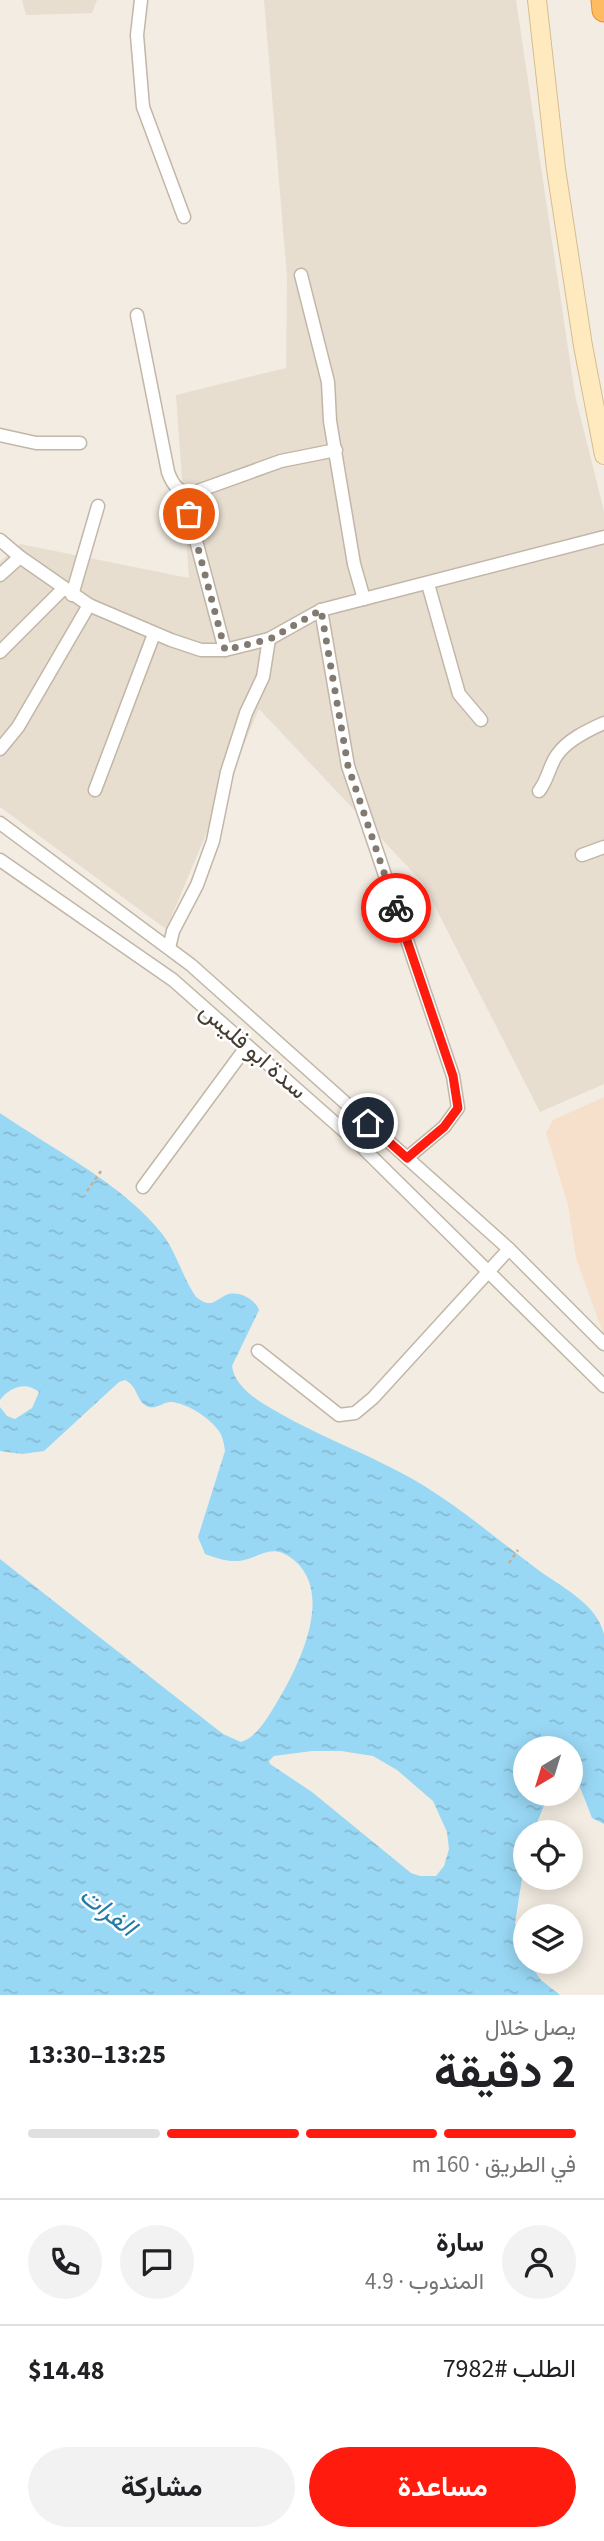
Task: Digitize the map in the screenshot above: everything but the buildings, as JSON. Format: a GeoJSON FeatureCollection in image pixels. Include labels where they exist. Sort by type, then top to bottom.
{"type":"FeatureCollection","features":[{"type":"Feature","properties":{"kind":"highway"},"geometry":{"type":"LineString","coordinates":[[603,0],[604,10]]}},
{"type":"Feature","properties":{"kind":"main road"},"geometry":{"type":"LineString","coordinates":[[537,0],[556,169],[583,346],[604,455]]}},
{"type":"Feature","properties":{"kind":"street"},"geometry":{"type":"LineString","coordinates":[[141,0],[137,35],[143,107],[184,217]]}},
{"type":"Feature","properties":{"kind":"street"},"geometry":{"type":"LineString","coordinates":[[301,275],[328,382],[330,421],[354,564],[364,599]]}},
{"type":"Feature","properties":{"kind":"street"},"geometry":{"type":"LineString","coordinates":[[136,315],[168,472],[173,485],[192,497]]}},
{"type":"Feature","properties":{"kind":"street"},"geometry":{"type":"LineString","coordinates":[[0,435],[36,443],[80,443]]}},
{"type":"Feature","properties":{"kind":"street"},"geometry":{"type":"LineString","coordinates":[[225,650],[189,514],[192,497],[195,492],[281,461],[336,450]]}},
{"type":"Feature","properties":{"kind":"street"},"geometry":{"type":"LineString","coordinates":[[0,652],[68,592],[98,506]]}},
{"type":"Feature","properties":{"kind":"street"},"geometry":{"type":"LineString","coordinates":[[0,540],[19,557],[89,605],[154,634],[201,649],[225,650],[270,639],[321,610],[604,537]]}},
{"type":"Feature","properties":{"kind":"street"},"geometry":{"type":"LineString","coordinates":[[0,575],[19,557]]}},
{"type":"Feature","properties":{"kind":"street"},"geometry":{"type":"LineString","coordinates":[[428,584],[459,694],[481,720]]}},
{"type":"Feature","properties":{"kind":"street"},"geometry":{"type":"LineString","coordinates":[[0,749],[18,727],[89,605]]}},
{"type":"Feature","properties":{"kind":"street"},"geometry":{"type":"LineString","coordinates":[[321,610],[348,766],[453,1076],[458,1108],[444,1127],[407,1158]]}},
{"type":"Feature","properties":{"kind":"street"},"geometry":{"type":"LineString","coordinates":[[95,790],[154,634]]}},
{"type":"Feature","properties":{"kind":"street"},"geometry":{"type":"LineString","coordinates":[[169,948],[173,931],[197,885],[213,841],[227,772],[246,713],[263,677],[270,639]]}},
{"type":"Feature","properties":{"kind":"street"},"geometry":{"type":"LineString","coordinates":[[539,791],[546,782],[557,755],[572,740],[604,723]]}},
{"type":"Feature","properties":{"kind":"street","name":"سدة ابو فليس"},"geometry":{"type":"LineString","coordinates":[[0,823],[169,948],[509,1250],[604,1344]]}},
{"type":"Feature","properties":{"kind":"street"},"geometry":{"type":"LineString","coordinates":[[582,855],[604,847]]}},
{"type":"Feature","properties":{"kind":"street","name":"سدة ابو فليس"},"geometry":{"type":"LineString","coordinates":[[0,860],[152,964],[247,1046],[361,1146],[604,1386]]}},
{"type":"Feature","properties":{"kind":"street"},"geometry":{"type":"LineString","coordinates":[[143,1186],[247,1046]]}},
{"type":"Feature","properties":{"kind":"street"},"geometry":{"type":"LineString","coordinates":[[258,1350],[339,1415],[355,1413],[373,1398],[509,1250]]}},
{"type":"Feature","properties":{"kind":"path"},"geometry":{"type":"LineString","coordinates":[[87,1191],[101,1171]]}},
{"type":"Feature","properties":{"kind":"path"},"geometry":{"type":"LineString","coordinates":[[509,1563],[518,1550]]}},
{"type":"Feature","properties":{"kind":"shaded area"},"geometry":{"type":"Polygon","coordinates":[[[22,0],[97,0],[92,13],[26,15],[22,0]]]}},
{"type":"Feature","properties":{"kind":"shaded area"},"geometry":{"type":"Polygon","coordinates":[[[264,0],[516,0],[575,395],[604,511],[604,1084],[540,1112],[423,883],[259,709],[166,929],[0,807],[0,562],[20,544],[189,578],[176,395],[286,368],[287,277],[264,0]]]}},
{"type":"Feature","properties":{"kind":"shaded area"},"geometry":{"type":"Polygon","coordinates":[[[604,1097],[604,1336],[576,1258],[568,1205],[546,1133],[553,1120],[604,1097]]]}},
{"type":"Feature","properties":{"kind":"water","name":"الفرات"},"geometry":{"type":"Polygon","coordinates":[[[0,1113],[87,1169],[129,1200],[168,1242],[196,1297],[211,1303],[226,1295],[236,1294],[246,1296],[254,1302],[259,1310],[232,1366],[237,1380],[248,1392],[293,1420],[389,1466],[426,1487],[587,1606],[604,1634],[604,1824],[592,1818],[583,1795],[583,1736],[513,1736],[513,1806],[544,1806],[538,1820],[513,1820],[513,1890],[520,1890],[518,1904],[513,1904],[513,1974],[537,1974],[560,1995],[0,1995],[0,1559],[223,1734],[241,1742],[252,1736],[276,1704],[302,1653],[312,1612],[312,1593],[307,1576],[286,1554],[270,1551],[240,1561],[231,1561],[205,1554],[198,1537],[225,1451],[220,1432],[203,1416],[190,1408],[171,1402],[149,1407],[125,1380],[119,1382],[44,1451],[22,1454],[0,1451],[0,1407],[7,1416],[15,1419],[32,1408],[39,1392],[24,1386],[8,1392],[0,1400],[0,1113]],[[312,1751],[274,1756],[269,1761],[312,1792],[411,1873],[436,1876],[444,1866],[449,1849],[447,1832],[433,1801],[397,1770],[373,1756],[341,1751],[312,1751]]]}},
{"type":"Feature","properties":{"kind":"way so far"},"geometry":{"type":"LineString","coordinates":[[189,514],[225,650],[270,639],[321,610],[348,766],[396,908]]}},
{"type":"Feature","properties":{"kind":"route"},"geometry":{"type":"LineString","coordinates":[[368,1123],[407,1158],[444,1127],[458,1108],[453,1076],[396,908]]}}]}
